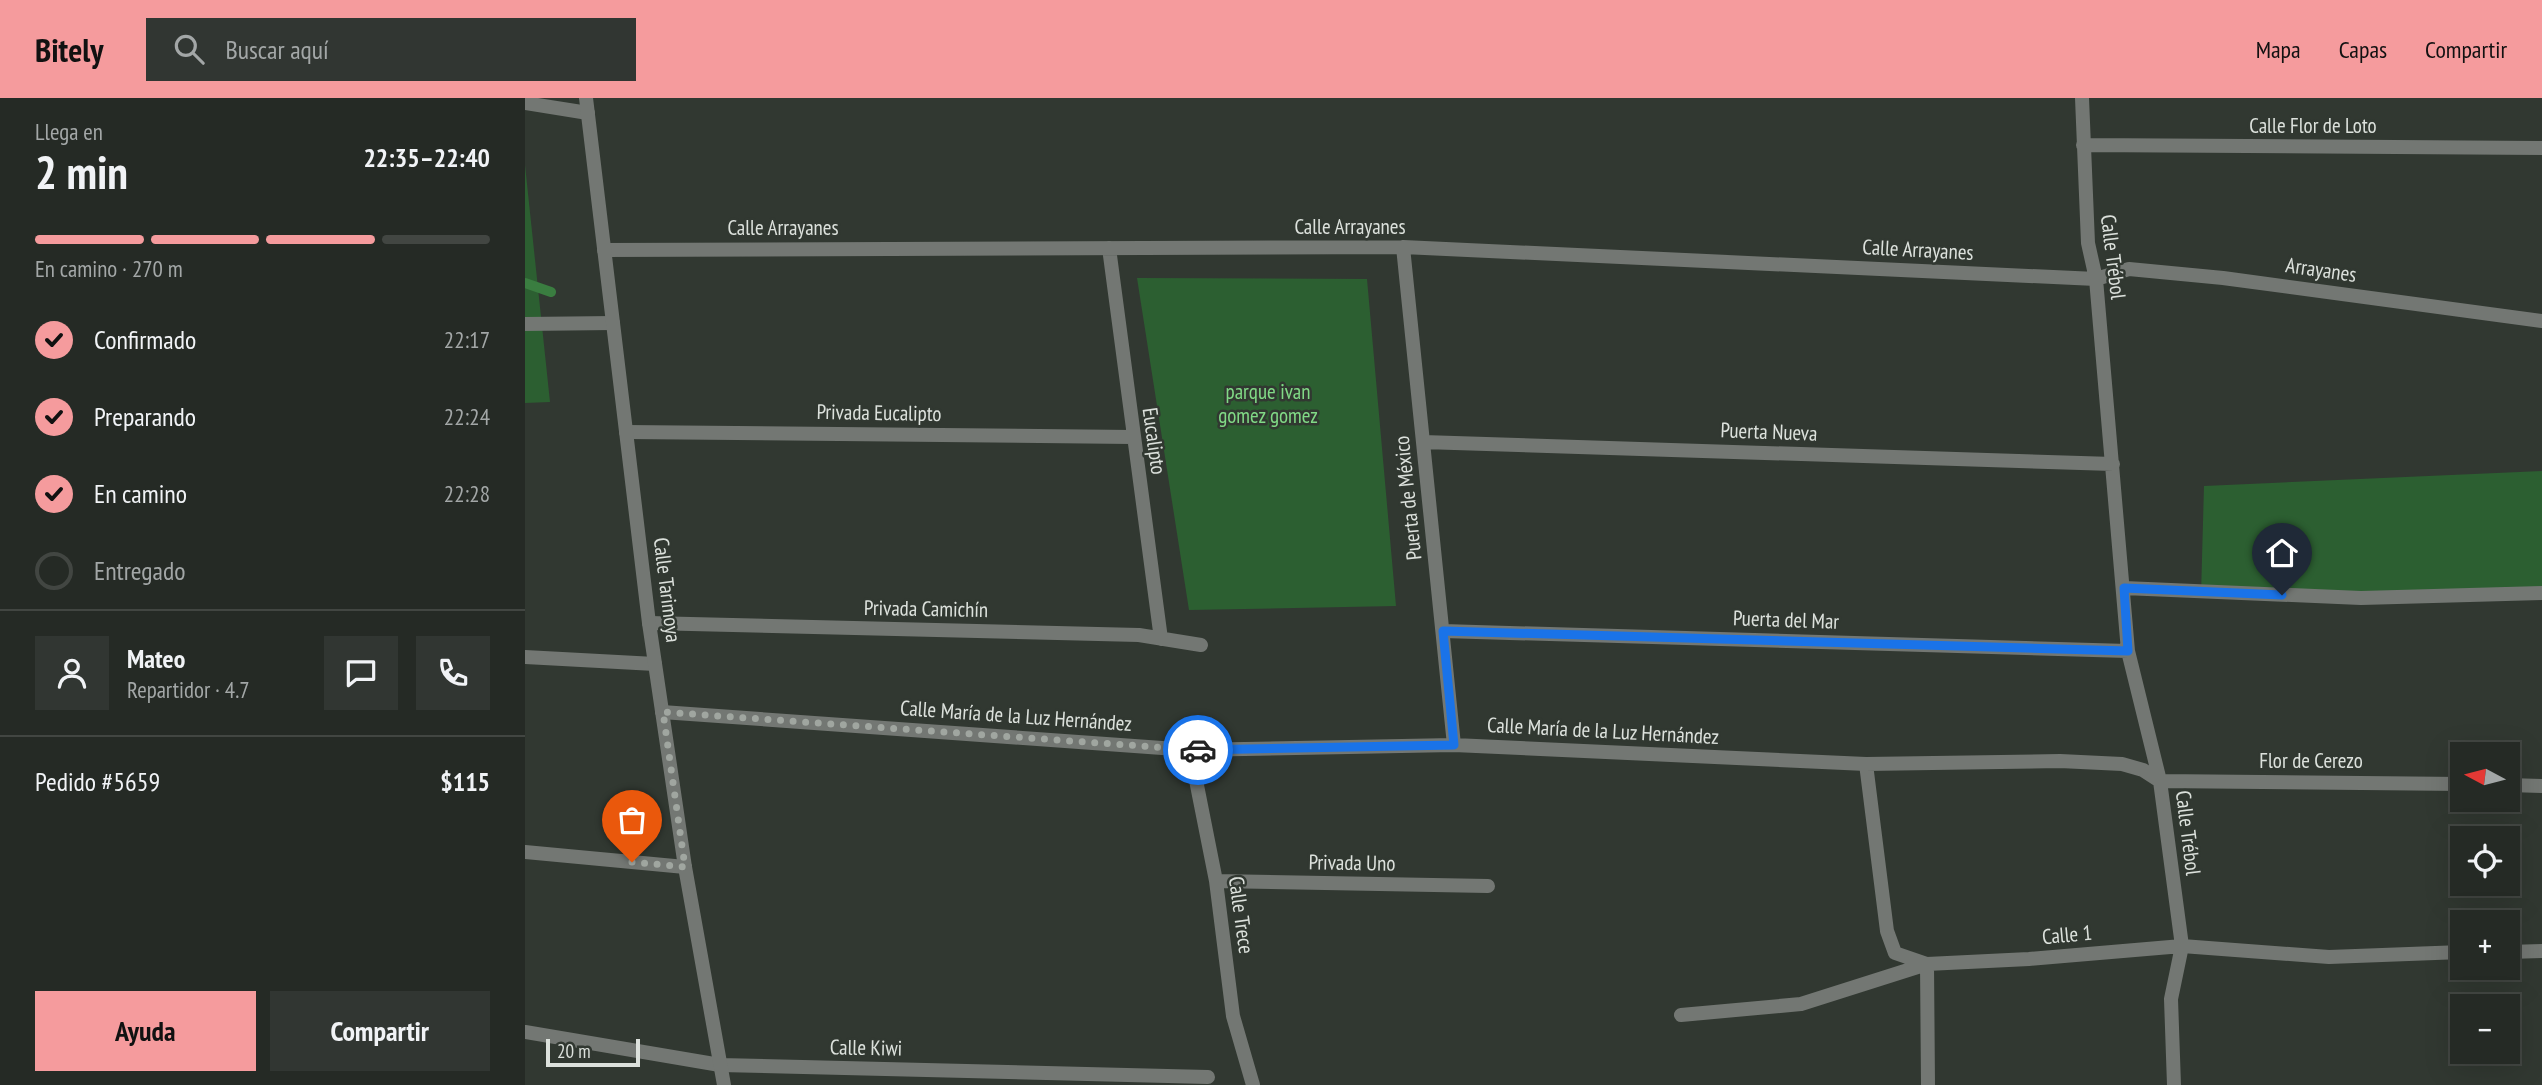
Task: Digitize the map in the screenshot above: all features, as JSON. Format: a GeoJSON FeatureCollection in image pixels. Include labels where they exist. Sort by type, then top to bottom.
{"type":"FeatureCollection","features":[{"type":"Feature","properties":{"kind":"street","name":"Calle Trébol"},"geometry":{"type":"LineString","coordinates":[[2082,98],[2088,243],[2096,279],[2128,651],[2160,781],[2182,946],[2171,999],[2174,1085]]}},
{"type":"Feature","properties":{"kind":"street"},"geometry":{"type":"LineString","coordinates":[[525,103],[587,106]]}},
{"type":"Feature","properties":{"kind":"street","name":"Calle Tarimoya"},"geometry":{"type":"LineString","coordinates":[[587,106],[649,623],[685,867],[724,1085]]}},
{"type":"Feature","properties":{"kind":"street","name":"Calle Flor de Loto"},"geometry":{"type":"LineString","coordinates":[[2083,145],[2542,148]]}},
{"type":"Feature","properties":{"kind":"street","name":"Calle Arrayanes"},"geometry":{"type":"LineString","coordinates":[[604,250],[1403,247],[2096,279]]}},
{"type":"Feature","properties":{"kind":"street","name":"Puerta de México"},"geometry":{"type":"LineString","coordinates":[[1403,247],[1454,745]]}},
{"type":"Feature","properties":{"kind":"street","name":"Eucalipto"},"geometry":{"type":"LineString","coordinates":[[1109,248],[1132,437],[1161,639]]}},
{"type":"Feature","properties":{"kind":"street","name":"Arrayanes"},"geometry":{"type":"LineString","coordinates":[[2096,279],[2129,269],[2224,278],[2542,321]]}},
{"type":"Feature","properties":{"kind":"street"},"geometry":{"type":"LineString","coordinates":[[525,324],[613,323]]}},
{"type":"Feature","properties":{"kind":"street","name":"Privada Eucalipto"},"geometry":{"type":"LineString","coordinates":[[626,432],[1132,437]]}},
{"type":"Feature","properties":{"kind":"street","name":"Puerta Nueva"},"geometry":{"type":"LineString","coordinates":[[1423,442],[2113,464]]}},
{"type":"Feature","properties":{"kind":"street"},"geometry":{"type":"LineString","coordinates":[[2124,588],[2361,598],[2542,593]]}},
{"type":"Feature","properties":{"kind":"street","name":"Privada Camichín"},"geometry":{"type":"LineString","coordinates":[[649,623],[1139,635],[1201,645]]}},
{"type":"Feature","properties":{"kind":"street","name":"Puerta del Mar"},"geometry":{"type":"LineString","coordinates":[[1443,631],[2128,651]]}},
{"type":"Feature","properties":{"kind":"street"},"geometry":{"type":"LineString","coordinates":[[525,657],[655,664]]}},
{"type":"Feature","properties":{"kind":"street","name":"Calle María de la Luz Hernández"},"geometry":{"type":"LineString","coordinates":[[663,712],[1190,750],[1454,745],[1866,764],[2060,761],[2122,764],[2143,770],[2160,781]]}},
{"type":"Feature","properties":{"kind":"street","name":"Calle Trece"},"geometry":{"type":"LineString","coordinates":[[1190,750],[1216,881],[1233,1016],[1253,1085]]}},
{"type":"Feature","properties":{"kind":"street"},"geometry":{"type":"LineString","coordinates":[[1866,764],[1887,931],[1895,953],[1927,964],[1928,1085]]}},
{"type":"Feature","properties":{"kind":"street","name":"Flor de Cerezo"},"geometry":{"type":"LineString","coordinates":[[2160,781],[2450,784]]}},
{"type":"Feature","properties":{"kind":"street"},"geometry":{"type":"LineString","coordinates":[[2520,785],[2542,786]]}},
{"type":"Feature","properties":{"kind":"street"},"geometry":{"type":"LineString","coordinates":[[525,852],[685,867]]}},
{"type":"Feature","properties":{"kind":"street","name":"Privada Uno"},"geometry":{"type":"LineString","coordinates":[[1216,881],[1488,886]]}},
{"type":"Feature","properties":{"kind":"street","name":"Calle 1"},"geometry":{"type":"LineString","coordinates":[[1681,1015],[1801,1004],[1927,964],[2029,959],[2182,946],[2329,957],[2450,952]]}},
{"type":"Feature","properties":{"kind":"street"},"geometry":{"type":"LineString","coordinates":[[2520,952],[2542,951]]}},
{"type":"Feature","properties":{"kind":"street","name":"Calle Kiwi"},"geometry":{"type":"LineString","coordinates":[[525,1032],[720,1065],[1208,1077]]}},
{"type":"Feature","properties":{"kind":"green space"},"geometry":{"type":"Polygon","coordinates":[[[525,165],[550,402],[525,403],[525,165]]]}},
{"type":"Feature","properties":{"kind":"green space","name":"parque ivan gomez gomez"},"geometry":{"type":"Polygon","coordinates":[[[1137,278],[1367,279],[1396,606],[1189,610],[1137,278]]]}},
{"type":"Feature","properties":{"kind":"green space"},"geometry":{"type":"Polygon","coordinates":[[[2542,471],[2542,589],[2201,595],[2204,486],[2542,471]]]}},
{"type":"Feature","properties":{"kind":"waterway"},"geometry":{"type":"LineString","coordinates":[[525,283],[551,292]]}},
{"type":"Feature","properties":{"kind":"way so far"},"geometry":{"type":"LineString","coordinates":[[632,862],[685,867],[663,712],[1198,750]]}},
{"type":"Feature","properties":{"kind":"route"},"geometry":{"type":"LineString","coordinates":[[1198,750],[1454,745],[1443,631],[2128,651],[2124,588],[2282,595]]}}]}
